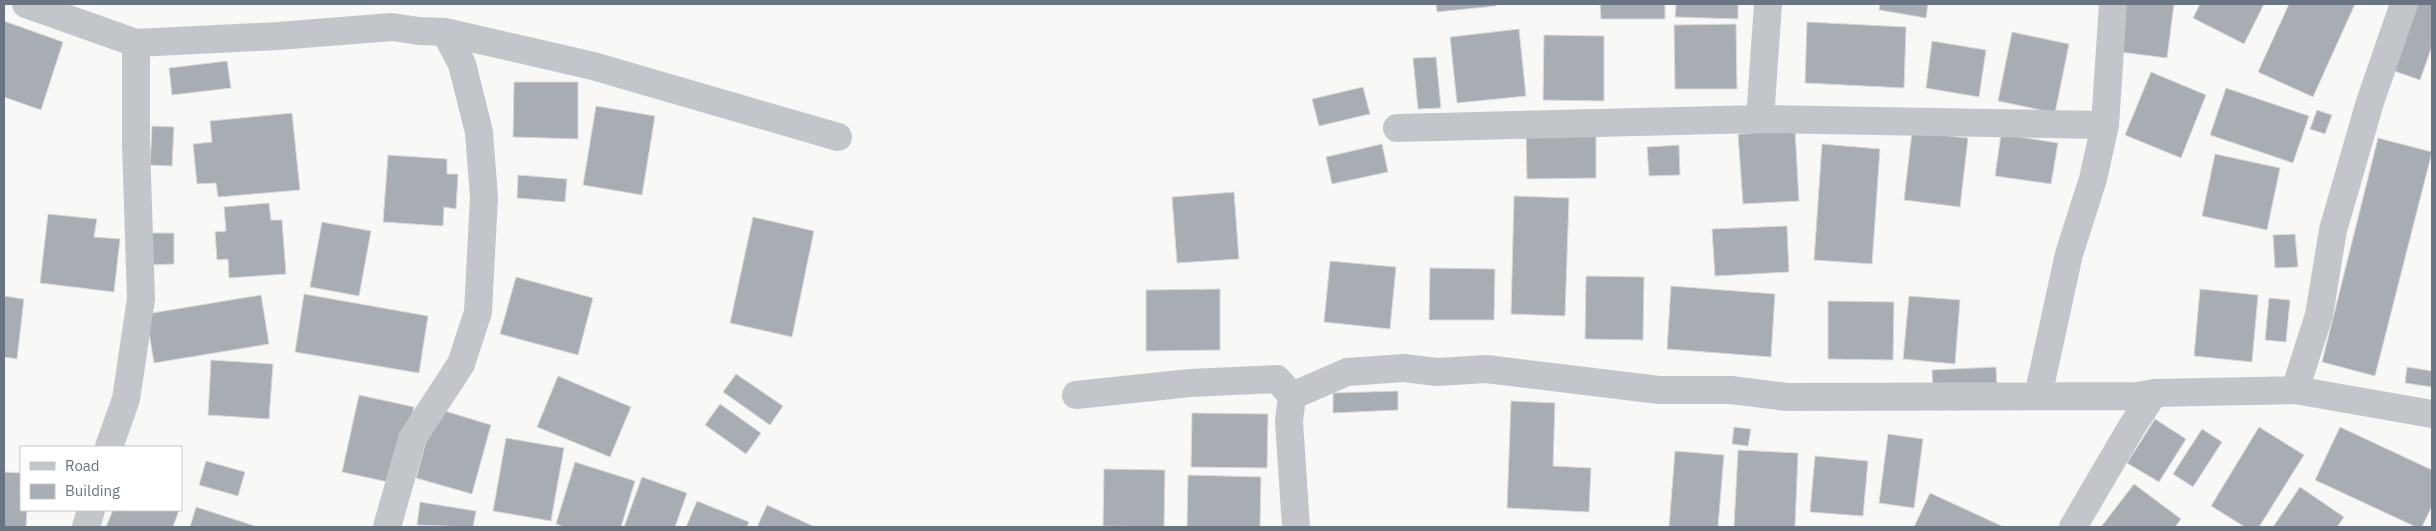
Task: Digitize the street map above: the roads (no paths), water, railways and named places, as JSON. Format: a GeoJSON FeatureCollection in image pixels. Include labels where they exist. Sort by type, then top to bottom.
{"type":"FeatureCollection","features":[{"type":"Feature","properties":{"kind":"street"},"geometry":{"type":"LineString","coordinates":[[26,4],[136,43],[392,28],[445,32],[593,66],[838,137]]}},
{"type":"Feature","properties":{"kind":"street"},"geometry":{"type":"LineString","coordinates":[[1760,119],[1768,4]]}},
{"type":"Feature","properties":{"kind":"street"},"geometry":{"type":"LineString","coordinates":[[2038,396],[2068,254],[2093,179],[2105,125],[2113,4]]}},
{"type":"Feature","properties":{"kind":"street"},"geometry":{"type":"LineString","coordinates":[[2295,390],[2319,315],[2334,230],[2370,102],[2404,4]]}},
{"type":"Feature","properties":{"kind":"street"},"geometry":{"type":"LineString","coordinates":[[387,527],[412,438],[461,364],[478,312],[484,197],[479,132],[462,64],[445,32]]}},
{"type":"Feature","properties":{"kind":"street"},"geometry":{"type":"LineString","coordinates":[[109,446],[126,399],[141,299],[136,144],[136,43]]}},
{"type":"Feature","properties":{"kind":"street"},"geometry":{"type":"LineString","coordinates":[[1397,128],[1760,119],[2105,125]]}},
{"type":"Feature","properties":{"kind":"street"},"geometry":{"type":"LineString","coordinates":[[1292,396],[1346,372],[1404,368],[1437,372],[1486,369],[1659,390],[1731,390],[1787,396],[2137,396],[2154,393],[2295,390],[2432,414]]}},
{"type":"Feature","properties":{"kind":"street"},"geometry":{"type":"LineString","coordinates":[[1076,395],[1190,383],[1277,379],[1292,396],[1289,421],[1296,527]]}},
{"type":"Feature","properties":{"kind":"street"},"geometry":{"type":"LineString","coordinates":[[2073,527],[2131,428],[2154,393]]}},
{"type":"Feature","properties":{"kind":"street"},"geometry":{"type":"LineString","coordinates":[[86,527],[91,511]]}}]}
